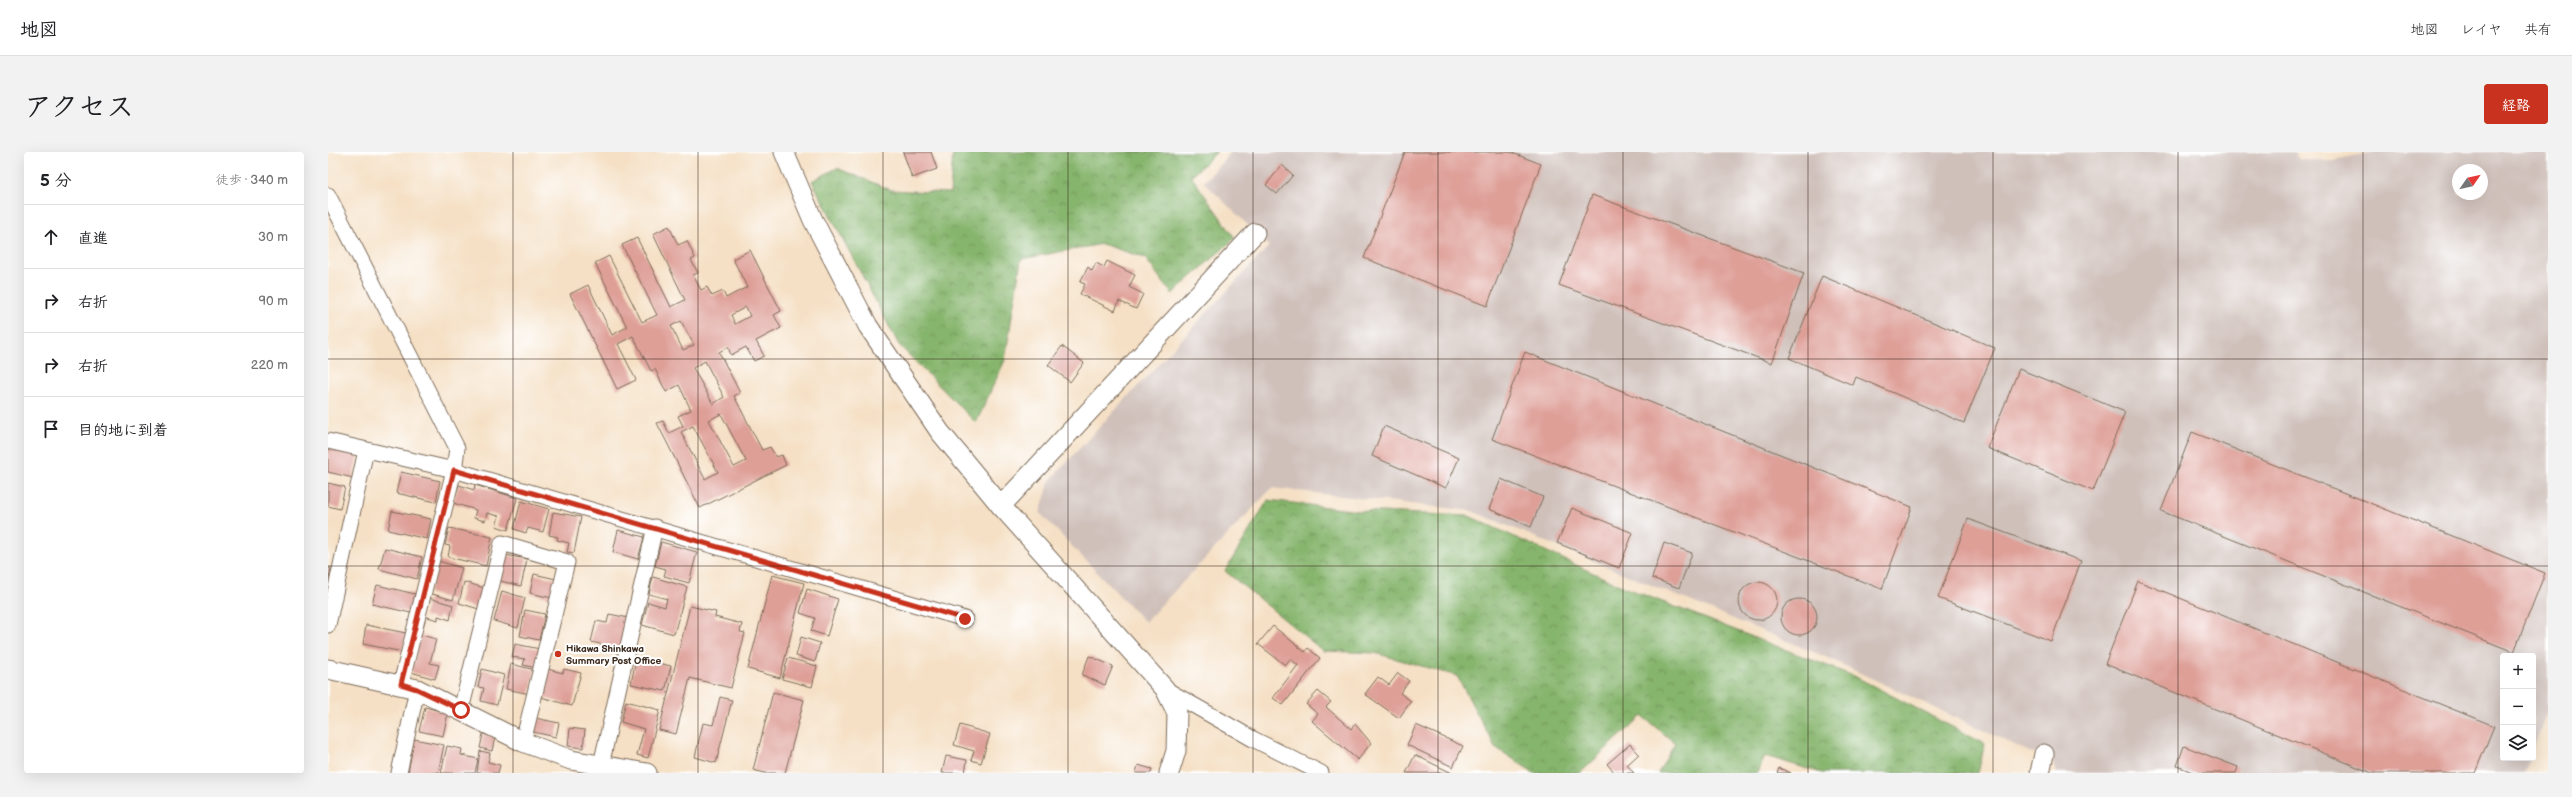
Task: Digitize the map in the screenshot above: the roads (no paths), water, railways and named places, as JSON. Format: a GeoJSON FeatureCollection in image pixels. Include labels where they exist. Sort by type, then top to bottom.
{"type":"FeatureCollection","features":[{"type":"Feature","properties":{"kind":"street"},"geometry":{"type":"LineString","coordinates":[[784,152],[813,220],[868,326],[940,432],[1001,506],[1165,689],[1177,713],[1176,751],[1169,773]]}},
{"type":"Feature","properties":{"kind":"street"},"geometry":{"type":"LineString","coordinates":[[328,195],[457,448],[454,470],[409,687],[399,773]]}},
{"type":"Feature","properties":{"kind":"street"},"geometry":{"type":"LineString","coordinates":[[1001,506],[1255,233]]}},
{"type":"Feature","properties":{"kind":"street"},"geometry":{"type":"LineString","coordinates":[[328,441],[454,470],[655,527],[965,619]]}},
{"type":"Feature","properties":{"kind":"street"},"geometry":{"type":"LineString","coordinates":[[328,625],[366,450]]}},
{"type":"Feature","properties":{"kind":"street"},"geometry":{"type":"LineString","coordinates":[[600,765],[655,527]]}},
{"type":"Feature","properties":{"kind":"street"},"geometry":{"type":"LineString","coordinates":[[461,710],[502,543],[567,562],[523,742]]}},
{"type":"Feature","properties":{"kind":"street"},"geometry":{"type":"LineString","coordinates":[[328,669],[409,687],[461,710],[523,742],[571,760],[647,773]]}},
{"type":"Feature","properties":{"kind":"street"},"geometry":{"type":"LineString","coordinates":[[1165,689],[1253,739],[1321,773]]}},
{"type":"Feature","properties":{"kind":"street"},"geometry":{"type":"LineString","coordinates":[[2040,773],[2044,754]]}},
{"type":"Feature","properties":{"kind":"place","name":"Hikawa Shinkawa Summary Post Office"},"geometry":{"type":"Point","coordinates":[558,654]}}]}
